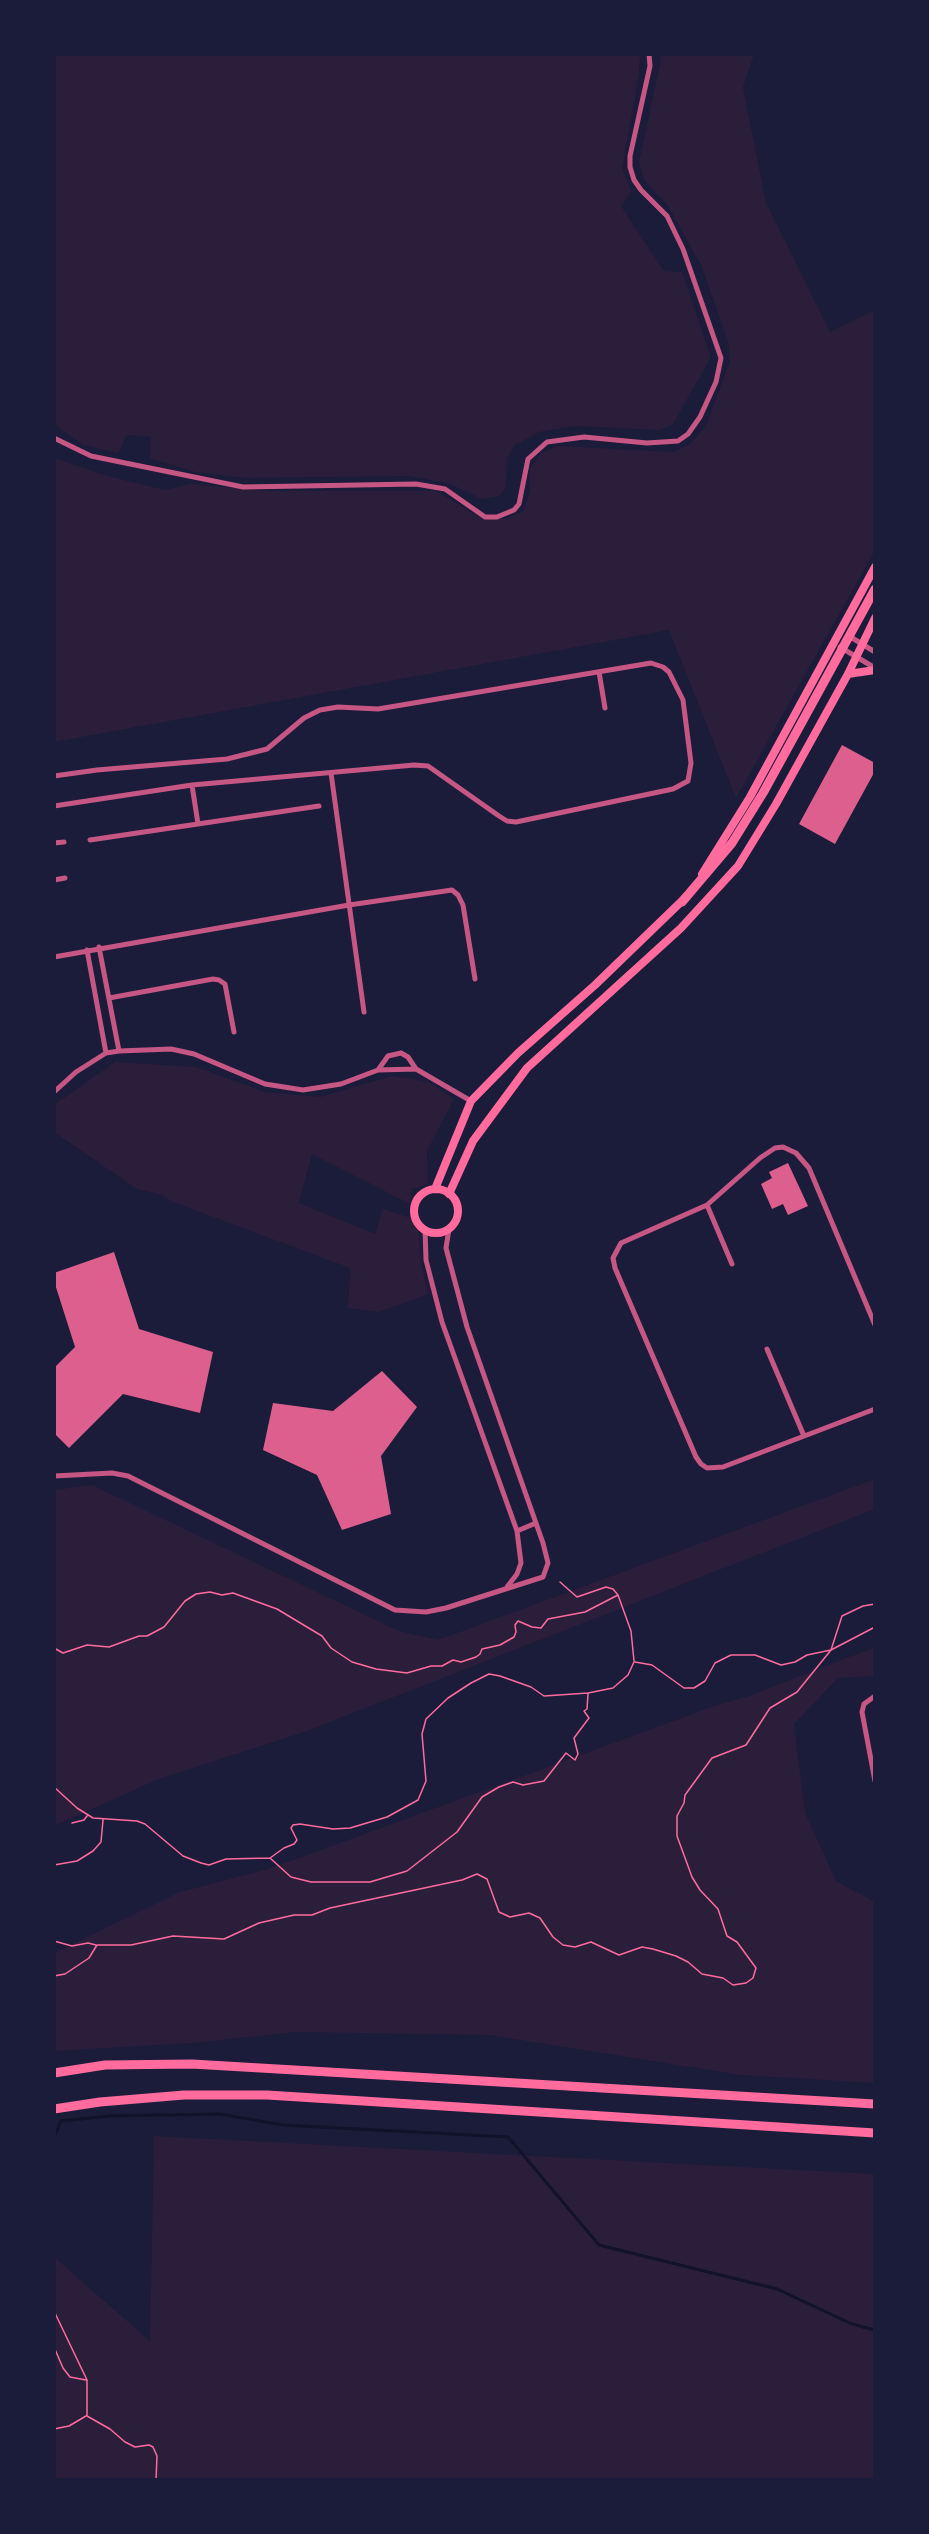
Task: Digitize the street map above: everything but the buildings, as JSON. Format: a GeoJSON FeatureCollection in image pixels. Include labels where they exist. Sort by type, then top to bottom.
{"type":"FeatureCollection","features":[{"type":"Feature","properties":{"kind":"highway"},"geometry":{"type":"LineString","coordinates":[[682,902],[732,843],[757,803],[875,589]]}},
{"type":"Feature","properties":{"kind":"highway"},"geometry":{"type":"LineString","coordinates":[[54,2073],[105,2065],[192,2064],[875,2104]]}},
{"type":"Feature","properties":{"kind":"highway"},"geometry":{"type":"LineString","coordinates":[[54,2109],[100,2102],[184,2095],[267,2095],[875,2133]]}},
{"type":"Feature","properties":{"kind":"main road"},"geometry":{"type":"LineString","coordinates":[[435,1189],[471,1101],[518,1053],[595,985],[682,902],[744,807],[875,567]]}},
{"type":"Feature","properties":{"kind":"main road"},"geometry":{"type":"LineString","coordinates":[[450,1194],[473,1141],[527,1068],[681,928],[738,866],[776,804],[848,674],[875,618]]}},
{"type":"Feature","properties":{"kind":"main road"},"geometry":{"type":"LineString","coordinates":[[848,674],[875,669]]}},
{"type":"Feature","properties":{"kind":"main road"},"geometry":{"type":"LineString","coordinates":[[595,985],[606,998]]}},
{"type":"Feature","properties":{"kind":"main road"},"geometry":{"type":"LineString","coordinates":[[435,1189],[450,1194],[458,1208],[454,1224],[437,1233],[425,1230],[416,1220],[415,1206],[422,1194],[435,1189]]}},
{"type":"Feature","properties":{"kind":"street"},"geometry":{"type":"LineString","coordinates":[[54,438],[91,456],[243,487],[416,484],[445,489],[485,517],[497,518],[514,510],[519,504],[528,459],[547,442],[584,437],[647,443],[678,441],[688,434],[700,417],[716,382],[721,358],[683,249],[667,216],[637,185],[630,167],[630,156],[650,66],[649,54]]}},
{"type":"Feature","properties":{"kind":"street"},"geometry":{"type":"LineString","coordinates":[[840,631],[875,652]]}},
{"type":"Feature","properties":{"kind":"street"},"geometry":{"type":"LineString","coordinates":[[835,644],[875,669]]}},
{"type":"Feature","properties":{"kind":"street"},"geometry":{"type":"LineString","coordinates":[[54,776],[239,757],[267,749],[304,718],[320,710],[339,707],[378,709],[651,663],[669,672],[683,700],[691,763],[688,781],[673,789],[516,822],[499,816],[428,766],[414,765],[192,785],[54,806]]}},
{"type":"Feature","properties":{"kind":"street"},"geometry":{"type":"LineString","coordinates":[[599,672],[605,708]]}},
{"type":"Feature","properties":{"kind":"street"},"geometry":{"type":"LineString","coordinates":[[331,773],[364,1012]]}},
{"type":"Feature","properties":{"kind":"street"},"geometry":{"type":"LineString","coordinates":[[192,785],[198,824]]}},
{"type":"Feature","properties":{"kind":"street"},"geometry":{"type":"LineString","coordinates":[[90,840],[319,806]]}},
{"type":"Feature","properties":{"kind":"street"},"geometry":{"type":"LineString","coordinates":[[54,843],[64,842]]}},
{"type":"Feature","properties":{"kind":"street"},"geometry":{"type":"LineString","coordinates":[[54,880],[65,878]]}},
{"type":"Feature","properties":{"kind":"street"},"geometry":{"type":"LineString","coordinates":[[54,957],[99,947],[452,890],[458,895],[462,905],[475,980]]}},
{"type":"Feature","properties":{"kind":"street"},"geometry":{"type":"LineString","coordinates":[[99,947],[119,1051]]}},
{"type":"Feature","properties":{"kind":"street"},"geometry":{"type":"LineString","coordinates":[[87,950],[106,1053]]}},
{"type":"Feature","properties":{"kind":"street"},"geometry":{"type":"LineString","coordinates":[[109,998],[213,979],[219,980],[225,984],[234,1032]]}},
{"type":"Feature","properties":{"kind":"street"},"geometry":{"type":"LineString","coordinates":[[54,1092],[76,1072],[106,1053],[119,1051],[171,1048],[194,1054],[265,1084],[303,1090],[341,1084],[378,1070],[416,1069]]}},
{"type":"Feature","properties":{"kind":"street"},"geometry":{"type":"LineString","coordinates":[[378,1070],[384,1060],[394,1053],[401,1053],[408,1057],[416,1069],[471,1101]]}},
{"type":"Feature","properties":{"kind":"street"},"geometry":{"type":"LineString","coordinates":[[875,1325],[809,1168],[796,1153],[783,1147],[766,1153],[707,1205],[621,1243],[613,1258],[615,1268],[701,1464],[716,1469],[875,1409]]}},
{"type":"Feature","properties":{"kind":"street"},"geometry":{"type":"LineString","coordinates":[[707,1205],[732,1264]]}},
{"type":"Feature","properties":{"kind":"street"},"geometry":{"type":"LineString","coordinates":[[54,1476],[112,1473],[128,1476],[395,1610],[426,1612],[446,1608],[507,1587],[528,1584],[543,1577],[548,1563],[467,1327],[446,1248],[448,1229]]}},
{"type":"Feature","properties":{"kind":"street"},"geometry":{"type":"LineString","coordinates":[[425,1230],[426,1260],[442,1322],[517,1531],[521,1563],[517,1574],[507,1587]]}},
{"type":"Feature","properties":{"kind":"street"},"geometry":{"type":"LineString","coordinates":[[767,1349],[804,1436]]}},
{"type":"Feature","properties":{"kind":"street"},"geometry":{"type":"LineString","coordinates":[[517,1531],[536,1523]]}},
{"type":"Feature","properties":{"kind":"street"},"geometry":{"type":"LineString","coordinates":[[875,1696],[864,1704],[862,1712],[875,1781]]}},
{"type":"Feature","properties":{"kind":"path"},"geometry":{"type":"LineString","coordinates":[[54,1787],[88,1815],[103,1820],[137,1821],[183,1856],[209,1865],[226,1859],[270,1858],[284,1848],[294,1845],[297,1840],[291,1828],[293,1825],[333,1829],[351,1828],[387,1817],[418,1800],[426,1781],[422,1734],[426,1719],[448,1698],[471,1683],[489,1674],[531,1687],[544,1696],[588,1693],[613,1688],[628,1675],[634,1662],[631,1631],[618,1595],[613,1589],[606,1587],[577,1597],[560,1582]]}},
{"type":"Feature","properties":{"kind":"path"},"geometry":{"type":"LineString","coordinates":[[54,1648],[63,1653],[87,1645],[109,1647],[139,1636],[147,1636],[164,1627],[185,1601],[196,1594],[233,1593],[277,1609],[322,1636],[331,1648],[352,1662],[376,1669],[406,1673],[431,1666],[442,1666],[453,1660],[461,1662],[476,1657],[482,1649],[500,1645],[513,1637],[518,1621],[541,1628],[548,1619],[585,1612],[618,1595]]}},
{"type":"Feature","properties":{"kind":"path"},"geometry":{"type":"LineString","coordinates":[[54,1941],[72,1946],[88,1943],[131,1945],[173,1936],[224,1939],[259,1923],[294,1915],[312,1915],[330,1908],[462,1880],[477,1874],[487,1879],[499,1912],[510,1917],[529,1913],[540,1918],[553,1937],[563,1945],[575,1947],[591,1942],[619,1955],[642,1947],[653,1949],[688,1962],[702,1974],[723,1978],[733,1985],[746,1983],[753,1978],[756,1968],[737,1942],[727,1936],[718,1909],[700,1890],[692,1876],[677,1836],[677,1816],[684,1803],[685,1795],[706,1765],[720,1754],[746,1745],[770,1708],[797,1692],[831,1650],[842,1616],[863,1606],[875,1604]]}},
{"type":"Feature","properties":{"kind":"path"},"geometry":{"type":"LineString","coordinates":[[634,1662],[652,1665],[684,1688],[694,1688],[705,1681],[715,1663],[731,1655],[755,1655],[781,1665],[795,1662],[807,1655],[831,1650],[875,1627]]}},
{"type":"Feature","properties":{"kind":"path"},"geometry":{"type":"LineString","coordinates":[[270,1858],[291,1877],[311,1882],[370,1882],[407,1871],[458,1832],[482,1797],[513,1782],[523,1785],[544,1781],[566,1753],[575,1760],[578,1754],[574,1738],[589,1718],[584,1711],[587,1709],[588,1693]]}},
{"type":"Feature","properties":{"kind":"path"},"geometry":{"type":"LineString","coordinates":[[72,1823],[84,1820],[88,1815]]}},
{"type":"Feature","properties":{"kind":"path"},"geometry":{"type":"LineString","coordinates":[[54,1865],[77,1860],[93,1851],[101,1842],[103,1820]]}},
{"type":"Feature","properties":{"kind":"path"},"geometry":{"type":"LineString","coordinates":[[54,1976],[65,1974],[89,1958],[97,1945]]}},
{"type":"Feature","properties":{"kind":"path"},"geometry":{"type":"LineString","coordinates":[[54,2311],[87,2380],[87,2416]]}},
{"type":"Feature","properties":{"kind":"path"},"geometry":{"type":"LineString","coordinates":[[54,2347],[63,2368],[70,2377],[87,2380]]}},
{"type":"Feature","properties":{"kind":"path"},"geometry":{"type":"LineString","coordinates":[[54,2429],[69,2426],[87,2416]]}},
{"type":"Feature","properties":{"kind":"path"},"geometry":{"type":"LineString","coordinates":[[87,2416],[110,2428],[125,2442],[135,2447],[149,2445],[153,2447],[158,2456],[156,2480]]}},
{"type":"Feature","properties":{"kind":"shaded area"},"geometry":{"type":"Polygon","coordinates":[[[54,54],[640,54],[639,74],[622,168],[631,191],[621,206],[664,271],[682,272],[711,357],[673,424],[660,430],[575,426],[539,432],[514,446],[507,459],[506,488],[499,496],[482,499],[448,483],[407,476],[246,478],[195,472],[150,458],[151,437],[127,435],[118,453],[83,445],[54,424],[54,54]]]}},
{"type":"Feature","properties":{"kind":"shaded area"},"geometry":{"type":"Polygon","coordinates":[[[660,54],[754,54],[743,87],[766,203],[830,332],[875,310],[875,550],[736,798],[669,630],[54,742],[54,458],[107,476],[165,490],[190,484],[268,491],[436,491],[482,519],[506,519],[523,511],[530,492],[530,468],[542,452],[558,446],[674,452],[690,444],[706,426],[730,361],[728,342],[702,267],[668,206],[644,180],[639,162],[661,60],[660,54]]]}},
{"type":"Feature","properties":{"kind":"shaded area"},"geometry":{"type":"Polygon","coordinates":[[[115,1062],[196,1067],[265,1092],[320,1097],[392,1076],[429,1082],[454,1099],[427,1151],[428,1184],[412,1189],[410,1204],[312,1154],[299,1203],[375,1234],[383,1209],[411,1218],[419,1233],[420,1257],[428,1294],[379,1312],[348,1308],[350,1268],[173,1202],[159,1194],[137,1189],[54,1132],[54,1105],[115,1062]]]}},
{"type":"Feature","properties":{"kind":"shaded area"},"geometry":{"type":"Polygon","coordinates":[[[875,1479],[875,1509],[307,1731],[159,1779],[54,1826],[54,1490],[92,1485],[399,1631],[438,1640],[875,1479]]]}},
{"type":"Feature","properties":{"kind":"shaded area"},"geometry":{"type":"Polygon","coordinates":[[[875,1647],[875,1676],[838,1678],[794,1724],[805,1813],[836,1881],[875,1902],[875,2083],[741,2075],[489,2035],[296,2032],[192,2043],[54,2051],[54,1953],[180,1892],[265,1870],[720,1704],[749,1696],[875,1647]]]}},
{"type":"Feature","properties":{"kind":"shaded area"},"geometry":{"type":"Polygon","coordinates":[[[154,2136],[875,2174],[875,2480],[54,2480],[54,2257],[150,2341],[154,2136]]]}},
{"type":"Feature","properties":{"kind":"waterway"},"geometry":{"type":"LineString","coordinates":[[54,2138],[61,2121],[109,2116],[220,2114],[283,2125],[508,2137],[599,2245],[777,2289],[852,2324],[875,2330]]}}]}
